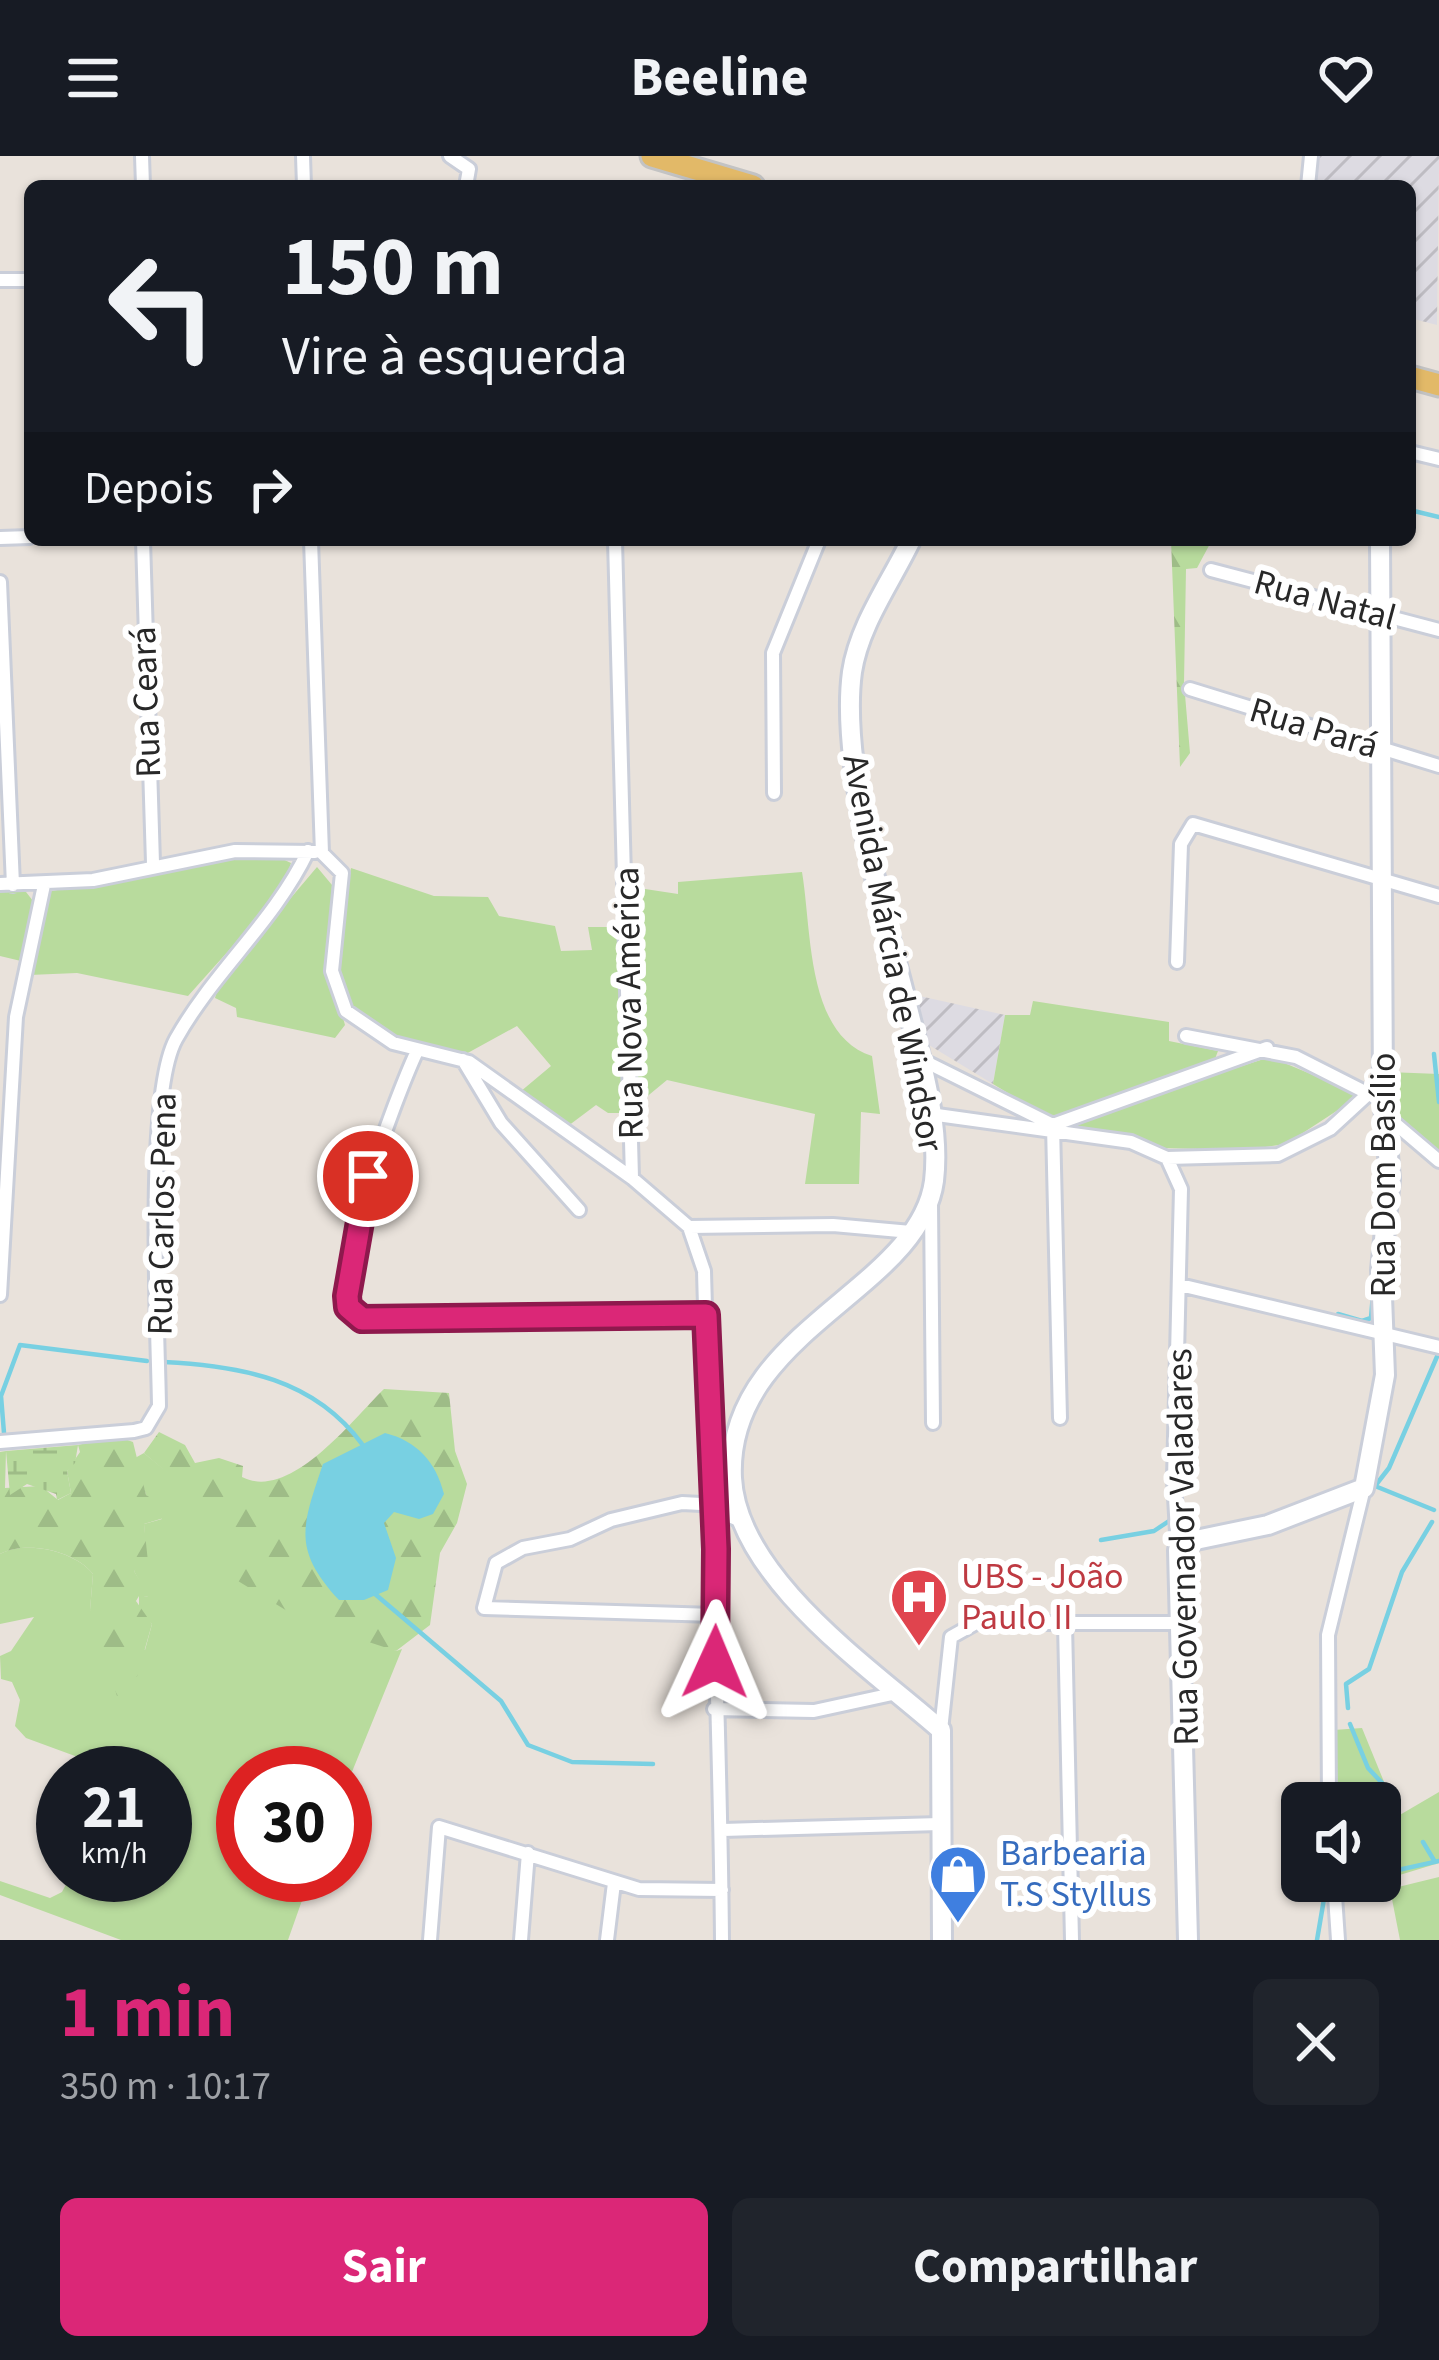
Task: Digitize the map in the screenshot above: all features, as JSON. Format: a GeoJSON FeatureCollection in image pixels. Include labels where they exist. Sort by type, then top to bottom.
{"type":"FeatureCollection","features":[{"type":"Feature","properties":{"kind":"main road"},"geometry":{"type":"LineString","coordinates":[[652,156],[681,160],[736,180]]}},
{"type":"Feature","properties":{"kind":"street"},"geometry":{"type":"LineString","coordinates":[[450,156],[469,169],[467,180]]}},
{"type":"Feature","properties":{"kind":"street","name":"Rua Ceará"},"geometry":{"type":"LineString","coordinates":[[143,546],[153,863]]}},
{"type":"Feature","properties":{"kind":"street"},"geometry":{"type":"LineString","coordinates":[[311,546],[315,852]]}},
{"type":"Feature","properties":{"kind":"street","name":"Rua Nova América"},"geometry":{"type":"LineString","coordinates":[[615,546],[632,1178],[689,1227]]}},
{"type":"Feature","properties":{"kind":"street"},"geometry":{"type":"LineString","coordinates":[[774,793],[773,653],[817,546]]}},
{"type":"Feature","properties":{"kind":"street","name":"Avenida Márcia de Windsor"},"geometry":{"type":"LineString","coordinates":[[905,546],[868,622],[853,667],[850,718],[863,816],[931,1114],[931,1196],[911,1232],[770,1370],[746,1403],[734,1438],[732,1478],[744,1522],[762,1560],[796,1602],[941,1730]]}},
{"type":"Feature","properties":{"kind":"street","name":"Rua Dom Basílio"},"geometry":{"type":"LineString","coordinates":[[1329,1782],[1328,1635],[1380,1421],[1386,1333],[1381,1270],[1390,1180],[1384,1114],[1375,1094],[1382,878],[1380,546]]}},
{"type":"Feature","properties":{"kind":"street","name":"Rua Natal"},"geometry":{"type":"LineString","coordinates":[[1211,570],[1439,630]]}},
{"type":"Feature","properties":{"kind":"street"},"geometry":{"type":"LineString","coordinates":[[0,582],[6,885],[44,886],[236,851],[315,852],[333,862],[343,884],[332,971],[346,1011],[369,1030],[417,1051],[463,1060],[632,1178]]}},
{"type":"Feature","properties":{"kind":"street","name":"Rua Pará"},"geometry":{"type":"LineString","coordinates":[[1190,689],[1439,766]]}},
{"type":"Feature","properties":{"kind":"street"},"geometry":{"type":"LineString","coordinates":[[1177,962],[1181,844],[1188,826],[1201,825],[1439,896]]}},
{"type":"Feature","properties":{"kind":"street","name":"Rua Carlos Pena"},"geometry":{"type":"LineString","coordinates":[[0,1442],[134,1431],[146,1428],[159,1406],[158,1212],[165,1066],[206,993],[272,915],[315,852]]}},
{"type":"Feature","properties":{"kind":"street"},"geometry":{"type":"LineString","coordinates":[[0,1294],[16,1017],[44,886]]}},
{"type":"Feature","properties":{"kind":"street"},"geometry":{"type":"LineString","coordinates":[[931,1114],[1131,1142],[1167,1158],[1278,1154],[1330,1129],[1375,1094],[1267,1048],[1186,1036]]}},
{"type":"Feature","properties":{"kind":"street"},"geometry":{"type":"LineString","coordinates":[[920,1059],[1053,1129],[1267,1048]]}},
{"type":"Feature","properties":{"kind":"street"},"geometry":{"type":"LineString","coordinates":[[417,1051],[360,1210],[347,1296],[355,1316],[454,1322],[706,1315]]}},
{"type":"Feature","properties":{"kind":"street"},"geometry":{"type":"LineString","coordinates":[[463,1060],[501,1123],[579,1210]]}},
{"type":"Feature","properties":{"kind":"street"},"geometry":{"type":"LineString","coordinates":[[1384,1114],[1439,1161]]}},
{"type":"Feature","properties":{"kind":"street"},"geometry":{"type":"LineString","coordinates":[[1053,1129],[1060,1418]]}},
{"type":"Feature","properties":{"kind":"street","name":"Rua Governador Valadares"},"geometry":{"type":"LineString","coordinates":[[1167,1158],[1181,1189],[1174,1479],[1188,1940]]}},
{"type":"Feature","properties":{"kind":"street"},"geometry":{"type":"LineString","coordinates":[[931,1196],[933,1423]]}},
{"type":"Feature","properties":{"kind":"street"},"geometry":{"type":"LineString","coordinates":[[722,1940],[723,1830],[714,1709],[714,1508],[706,1315],[703,1255],[689,1227],[833,1225],[911,1232]]}},
{"type":"Feature","properties":{"kind":"street"},"geometry":{"type":"LineString","coordinates":[[1180,1285],[1436,1346]]}},
{"type":"Feature","properties":{"kind":"street"},"geometry":{"type":"LineString","coordinates":[[1178,1550],[1191,1541],[1268,1525],[1364,1487]]}},
{"type":"Feature","properties":{"kind":"street"},"geometry":{"type":"LineString","coordinates":[[716,1615],[484,1608],[496,1563],[508,1555],[652,1508],[693,1503],[744,1522]]}},
{"type":"Feature","properties":{"kind":"street"},"geometry":{"type":"LineString","coordinates":[[941,1940],[941,1730],[953,1632],[976,1623],[1178,1622]]}},
{"type":"Feature","properties":{"kind":"street"},"geometry":{"type":"LineString","coordinates":[[1065,1624],[1072,1940]]}},
{"type":"Feature","properties":{"kind":"street"},"geometry":{"type":"LineString","coordinates":[[714,1709],[814,1711],[899,1692]]}},
{"type":"Feature","properties":{"kind":"street"},"geometry":{"type":"LineString","coordinates":[[723,1830],[940,1824]]}},
{"type":"Feature","properties":{"kind":"street"},"geometry":{"type":"LineString","coordinates":[[430,1940],[439,1828],[614,1883],[668,1893],[722,1890]]}},
{"type":"Feature","properties":{"kind":"street"},"geometry":{"type":"LineString","coordinates":[[520,1940],[528,1853]]}},
{"type":"Feature","properties":{"kind":"street"},"geometry":{"type":"LineString","coordinates":[[607,1940],[614,1883]]}},
{"type":"Feature","properties":{"kind":"street"},"geometry":{"type":"LineString","coordinates":[[1335,1902],[1338,1940]]}},
{"type":"Feature","properties":{"kind":"shaded area"},"geometry":{"type":"Polygon","coordinates":[[[1320,156],[1439,156],[1437,325],[1416,320],[1416,180],[1317,180],[1320,156]]]}},
{"type":"Feature","properties":{"kind":"shaded area"},"geometry":{"type":"Polygon","coordinates":[[[915,995],[1005,1015],[993,1084],[924,1042],[915,995]]]}},
{"type":"Feature","properties":{"kind":"green space"},"geometry":{"type":"Polygon","coordinates":[[[1171,546],[1209,546],[1197,568],[1186,569],[1184,683],[1190,753],[1180,767],[1171,546]]]}},
{"type":"Feature","properties":{"kind":"green space"},"geometry":{"type":"Polygon","coordinates":[[[276,856],[291,863],[282,891],[188,996],[77,973],[29,975],[47,892],[231,857],[276,856]]]}},
{"type":"Feature","properties":{"kind":"green space"},"geometry":{"type":"Polygon","coordinates":[[[317,867],[332,885],[328,964],[345,1025],[335,1038],[237,1017],[236,1008],[215,998],[219,983],[317,867]]]}},
{"type":"Feature","properties":{"kind":"green space"},"geometry":{"type":"Polygon","coordinates":[[[351,868],[434,896],[488,897],[499,916],[555,926],[561,951],[592,950],[588,927],[619,927],[624,1113],[608,1113],[596,1105],[568,1126],[520,1092],[551,1066],[517,1026],[464,1055],[383,1031],[360,1017],[346,1000],[339,978],[351,868]]]}},
{"type":"Feature","properties":{"kind":"green space"},"geometry":{"type":"Polygon","coordinates":[[[802,872],[823,1004],[850,1044],[872,1056],[880,1114],[861,1112],[859,1184],[805,1184],[815,1114],[667,1080],[644,1099],[634,1099],[632,887],[678,894],[678,882],[802,872]]]}},
{"type":"Feature","properties":{"kind":"green space"},"geometry":{"type":"Polygon","coordinates":[[[0,889],[26,892],[37,906],[21,961],[0,956],[0,889]]]}},
{"type":"Feature","properties":{"kind":"green space"},"geometry":{"type":"Polygon","coordinates":[[[1033,1001],[1169,1022],[1169,1041],[1218,1051],[1213,1064],[1050,1119],[993,1084],[1005,1015],[1030,1015],[1033,1001]]]}},
{"type":"Feature","properties":{"kind":"green space"},"geometry":{"type":"Polygon","coordinates":[[[1270,1057],[1361,1095],[1286,1144],[1245,1150],[1161,1148],[1123,1134],[1059,1125],[1270,1057]]]}},
{"type":"Feature","properties":{"kind":"green space"},"geometry":{"type":"Polygon","coordinates":[[[1388,1072],[1439,1074],[1439,1153],[1391,1116],[1388,1072]]]}},
{"type":"Feature","properties":{"kind":"green space"},"geometry":{"type":"Polygon","coordinates":[[[384,1389],[449,1393],[455,1451],[467,1484],[457,1523],[440,1553],[430,1625],[396,1651],[302,1620],[238,1581],[204,1508],[144,1453],[159,1432],[185,1445],[195,1463],[219,1458],[243,1466],[242,1477],[261,1482],[280,1478],[319,1454],[384,1389]]]}},
{"type":"Feature","properties":{"kind":"green space"},"geometry":{"type":"Polygon","coordinates":[[[116,1436],[133,1442],[146,1495],[169,1510],[167,1517],[144,1524],[148,1562],[134,1571],[150,1597],[139,1596],[136,1601],[152,1624],[136,1680],[117,1696],[90,1610],[93,1574],[75,1559],[50,1550],[23,1548],[0,1554],[0,1452],[6,1451],[5,1488],[41,1486],[58,1500],[71,1493],[67,1471],[80,1452],[78,1445],[116,1436]]]}},
{"type":"Feature","properties":{"kind":"green space"},"geometry":{"type":"Polygon","coordinates":[[[78,1445],[75,1463],[67,1471],[71,1493],[57,1500],[56,1494],[27,1484],[10,1495],[6,1451],[78,1445]]]}},
{"type":"Feature","properties":{"kind":"green space"},"geometry":{"type":"Polygon","coordinates":[[[144,1453],[212,1513],[229,1543],[232,1560],[396,1651],[402,1649],[363,1746],[216,1746],[216,1902],[301,1902],[288,1940],[121,1940],[0,1895],[0,1881],[36,1893],[36,1902],[192,1902],[192,1746],[48,1746],[26,1738],[15,1726],[20,1700],[12,1682],[1,1679],[0,1656],[11,1651],[34,1617],[0,1624],[0,1554],[11,1550],[50,1550],[85,1566],[93,1574],[90,1610],[145,1650],[152,1624],[139,1610],[139,1595],[148,1597],[134,1571],[146,1555],[144,1524],[162,1519],[146,1495],[135,1458],[144,1453]]]}},
{"type":"Feature","properties":{"kind":"green space"},"geometry":{"type":"Polygon","coordinates":[[[1362,1728],[1384,1782],[1338,1782],[1334,1730],[1362,1728]]]}},
{"type":"Feature","properties":{"kind":"green space"},"geometry":{"type":"Polygon","coordinates":[[[1439,1792],[1439,1863],[1401,1875],[1401,1814],[1439,1792]]]}},
{"type":"Feature","properties":{"kind":"green space"},"geometry":{"type":"Polygon","coordinates":[[[1439,1877],[1439,1940],[1400,1940],[1393,1902],[1401,1902],[1401,1886],[1439,1877]]]}},
{"type":"Feature","properties":{"kind":"water"},"geometry":{"type":"Polygon","coordinates":[[[385,1433],[424,1454],[444,1494],[433,1514],[419,1519],[394,1512],[384,1523],[396,1558],[388,1590],[364,1600],[339,1600],[308,1551],[310,1504],[323,1464],[385,1433]]]}},
{"type":"Feature","properties":{"kind":"waterway"},"geometry":{"type":"LineString","coordinates":[[1416,511],[1439,517]]}},
{"type":"Feature","properties":{"kind":"waterway"},"geometry":{"type":"LineString","coordinates":[[1434,1054],[1439,1102]]}},
{"type":"Feature","properties":{"kind":"waterway"},"geometry":{"type":"LineString","coordinates":[[1338,1314],[1362,1321],[1371,1318],[1373,1294]]}},
{"type":"Feature","properties":{"kind":"waterway"},"geometry":{"type":"LineString","coordinates":[[4,1433],[1,1396],[20,1345],[147,1361]]}},
{"type":"Feature","properties":{"kind":"waterway"},"geometry":{"type":"LineString","coordinates":[[1434,1510],[1375,1486],[1389,1468],[1439,1352]]}},
{"type":"Feature","properties":{"kind":"waterway"},"geometry":{"type":"LineString","coordinates":[[164,1362],[221,1367],[274,1380],[322,1404],[362,1444]]}},
{"type":"Feature","properties":{"kind":"waterway"},"geometry":{"type":"LineString","coordinates":[[1101,1540],[1154,1531],[1169,1521]]}},
{"type":"Feature","properties":{"kind":"waterway"},"geometry":{"type":"LineString","coordinates":[[1348,1708],[1346,1684],[1369,1669],[1402,1572],[1432,1522]]}},
{"type":"Feature","properties":{"kind":"waterway"},"geometry":{"type":"LineString","coordinates":[[375,1594],[501,1701],[528,1745],[572,1762],[653,1764]]}},
{"type":"Feature","properties":{"kind":"waterway"},"geometry":{"type":"LineString","coordinates":[[1350,1724],[1368,1768],[1381,1782]]}},
{"type":"Feature","properties":{"kind":"waterway"},"geometry":{"type":"LineString","coordinates":[[1423,1842],[1435,1862]]}},
{"type":"Feature","properties":{"kind":"waterway"},"geometry":{"type":"LineString","coordinates":[[1401,1869],[1439,1861]]}},
{"type":"Feature","properties":{"kind":"waterway"},"geometry":{"type":"LineString","coordinates":[[1317,1940],[1323,1902]]}},
{"type":"Feature","properties":{"kind":"place","name":"UBS - João Paulo II"},"geometry":{"type":"Point","coordinates":[919,1648]}},
{"type":"Feature","properties":{"kind":"place","name":"Barbearia T.S Styllus"},"geometry":{"type":"Point","coordinates":[958,1925]}},
{"type":"Feature","properties":{"kind":"route"},"geometry":{"type":"LineString","coordinates":[[368,1176],[347,1296],[348,1307],[362,1319],[454,1322],[706,1315],[717,1577],[715,1662]]}}]}
